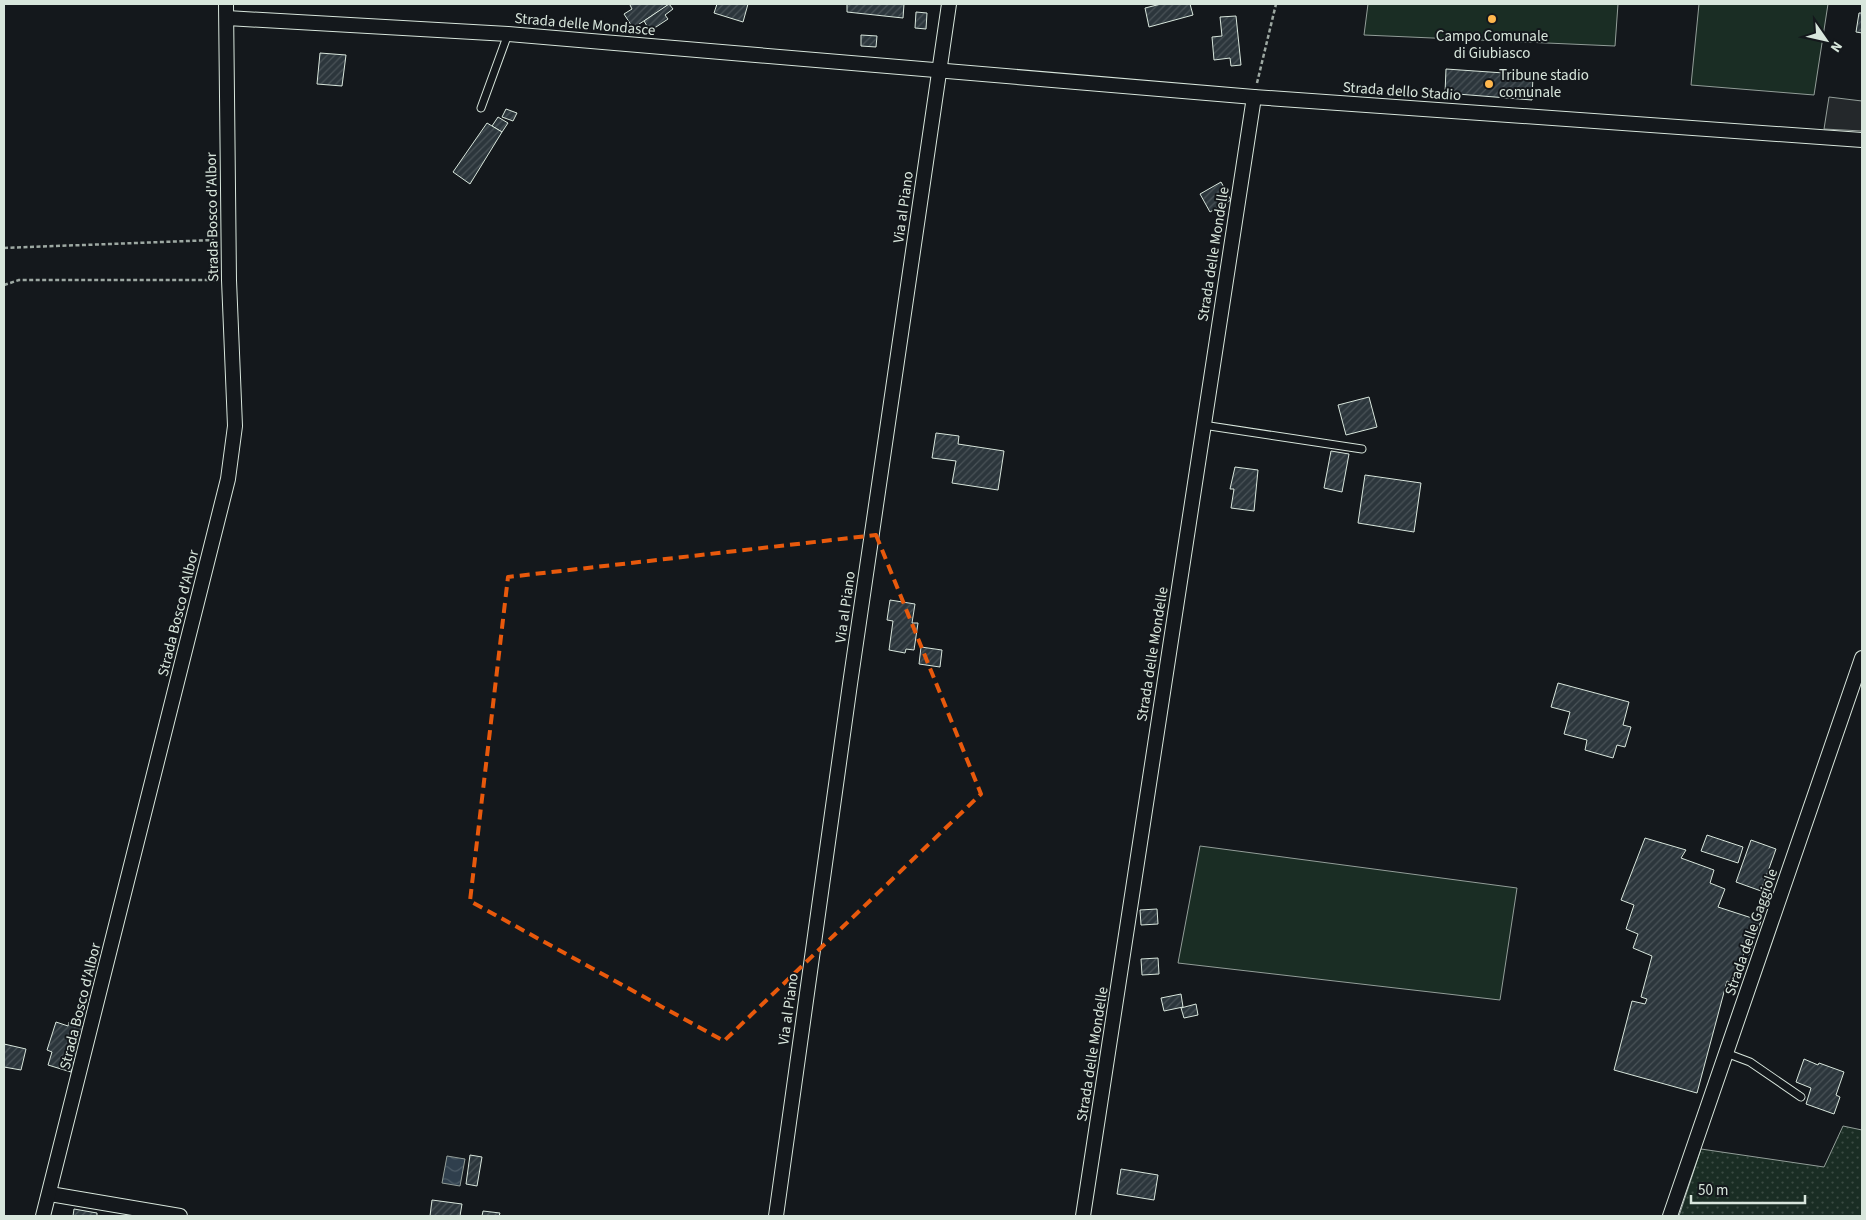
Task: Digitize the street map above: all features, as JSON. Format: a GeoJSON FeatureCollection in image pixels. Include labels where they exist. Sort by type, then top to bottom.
{"type":"FeatureCollection","features":[{"type":"Feature","properties":{"kind":"street","name":"Strada Bosco d'Albor"},"geometry":{"type":"LineString","coordinates":[[43,1216],[228,479],[235,426],[228,240],[226,4]]}},
{"type":"Feature","properties":{"kind":"street","name":"Via al Piano"},"geometry":{"type":"LineString","coordinates":[[776,1216],[949,4]]}},
{"type":"Feature","properties":{"kind":"street","name":"Strada delle Mondasce"},"geometry":{"type":"LineString","coordinates":[[227,18],[508,34],[940,69]]}},
{"type":"Feature","properties":{"kind":"street","name":"Strada dello Stadio"},"geometry":{"type":"LineString","coordinates":[[940,69],[1254,97],[1862,140]]}},
{"type":"Feature","properties":{"kind":"street","name":"Strada delle Mondelle"},"geometry":{"type":"LineString","coordinates":[[1084,1216],[1254,97]]}},
{"type":"Feature","properties":{"kind":"street","name":"Strada delle Gaggiole"},"geometry":{"type":"LineString","coordinates":[[1670,1216],[1860,673],[1862,658]]}},
{"type":"Feature","properties":{"kind":"street"},"geometry":{"type":"LineString","coordinates":[[50,1194],[180,1216]]}},
{"type":"Feature","properties":{"kind":"lane"},"geometry":{"type":"LineString","coordinates":[[481,108],[508,34]]}},
{"type":"Feature","properties":{"kind":"lane"},"geometry":{"type":"LineString","coordinates":[[1203,426],[1362,449]]}},
{"type":"Feature","properties":{"kind":"lane"},"geometry":{"type":"LineString","coordinates":[[1726,1053],[1750,1062],[1801,1097]]}},
{"type":"Feature","properties":{"kind":"path"},"geometry":{"type":"LineString","coordinates":[[1254,97],[1276,4]]}},
{"type":"Feature","properties":{"kind":"path"},"geometry":{"type":"LineString","coordinates":[[4,248],[228,240]]}},
{"type":"Feature","properties":{"kind":"path"},"geometry":{"type":"LineString","coordinates":[[4,285],[18,280],[229,280]]}},
{"type":"Feature","properties":{"kind":"highlighted area"},"geometry":{"type":"Polygon","coordinates":[[[876,535],[981,794],[724,1041],[470,901],[508,577],[876,535]]]}},
{"type":"Feature","properties":{"kind":"green space","name":"Campo Comunale di Giubiasco"},"geometry":{"type":"Polygon","coordinates":[[[1368,4],[1618,4],[1615,46],[1364,35],[1368,4]]]}},
{"type":"Feature","properties":{"kind":"green space"},"geometry":{"type":"Polygon","coordinates":[[[1699,4],[1828,4],[1814,95],[1691,85],[1699,4]]]}},
{"type":"Feature","properties":{"kind":"green space"},"geometry":{"type":"Polygon","coordinates":[[[1200,846],[1517,888],[1500,1000],[1178,963],[1200,846]]]}},
{"type":"Feature","properties":{"kind":"green space"},"geometry":{"type":"Polygon","coordinates":[[[1843,1126],[1862,1130],[1862,1216],[1679,1216],[1701,1149],[1824,1167],[1843,1126]]]}},
{"type":"Feature","properties":{"kind":"shaded area"},"geometry":{"type":"Polygon","coordinates":[[[1829,97],[1862,101],[1862,131],[1824,129],[1829,97]]]}},
{"type":"Feature","properties":{"kind":"water"},"geometry":{"type":"Polygon","coordinates":[[[447,1156],[465,1159],[460,1186],[442,1183],[447,1156]]]}},
{"type":"Feature","properties":{"kind":"building"},"geometry":{"type":"Polygon","coordinates":[[[631,4],[670,4],[633,28],[624,14],[632,9],[631,4]]]}},
{"type":"Feature","properties":{"kind":"building"},"geometry":{"type":"Polygon","coordinates":[[[669,4],[673,9],[665,15],[668,19],[650,31],[644,21],[669,4]]]}},
{"type":"Feature","properties":{"kind":"building"},"geometry":{"type":"Polygon","coordinates":[[[717,4],[748,4],[743,22],[714,13],[717,4]]]}},
{"type":"Feature","properties":{"kind":"building"},"geometry":{"type":"Polygon","coordinates":[[[847,4],[904,4],[903,18],[847,12],[847,4]]]}},
{"type":"Feature","properties":{"kind":"building"},"geometry":{"type":"Polygon","coordinates":[[[1161,4],[1190,4],[1193,15],[1149,27],[1145,8],[1161,4]]]}},
{"type":"Feature","properties":{"kind":"building"},"geometry":{"type":"Polygon","coordinates":[[[916,12],[927,13],[926,29],[915,28],[916,12]]]}},
{"type":"Feature","properties":{"kind":"building"},"geometry":{"type":"Polygon","coordinates":[[[1859,13],[1862,13],[1862,33],[1856,32],[1859,13]]]}},
{"type":"Feature","properties":{"kind":"building"},"geometry":{"type":"Polygon","coordinates":[[[1236,16],[1241,65],[1231,66],[1230,58],[1214,60],[1212,37],[1222,36],[1220,17],[1236,16]]]}},
{"type":"Feature","properties":{"kind":"building"},"geometry":{"type":"Polygon","coordinates":[[[861,35],[877,36],[876,47],[861,46],[861,35]]]}},
{"type":"Feature","properties":{"kind":"building"},"geometry":{"type":"Polygon","coordinates":[[[320,53],[346,55],[342,86],[317,84],[320,53]]]}},
{"type":"Feature","properties":{"kind":"building","name":"Tribune stadio comunale"},"geometry":{"type":"Polygon","coordinates":[[[1446,69],[1533,75],[1532,100],[1445,93],[1446,69]]]}},
{"type":"Feature","properties":{"kind":"building"},"geometry":{"type":"Polygon","coordinates":[[[506,109],[517,113],[513,121],[502,117],[506,109]]]}},
{"type":"Feature","properties":{"kind":"building"},"geometry":{"type":"Polygon","coordinates":[[[498,117],[508,123],[502,132],[492,126],[498,117]]]}},
{"type":"Feature","properties":{"kind":"building"},"geometry":{"type":"Polygon","coordinates":[[[487,123],[502,132],[470,184],[453,172],[487,123]]]}},
{"type":"Feature","properties":{"kind":"building"},"geometry":{"type":"Polygon","coordinates":[[[1221,182],[1231,200],[1210,212],[1200,194],[1221,182]]]}},
{"type":"Feature","properties":{"kind":"building"},"geometry":{"type":"Polygon","coordinates":[[[1369,397],[1377,427],[1346,435],[1338,405],[1369,397]]]}},
{"type":"Feature","properties":{"kind":"building"},"geometry":{"type":"Polygon","coordinates":[[[936,433],[959,436],[958,444],[1004,451],[998,490],[952,483],[956,461],[932,458],[936,433]]]}},
{"type":"Feature","properties":{"kind":"building"},"geometry":{"type":"Polygon","coordinates":[[[1331,451],[1349,454],[1342,492],[1324,488],[1331,451]]]}},
{"type":"Feature","properties":{"kind":"building"},"geometry":{"type":"Polygon","coordinates":[[[1235,467],[1258,470],[1254,511],[1231,508],[1234,489],[1230,489],[1235,467]]]}},
{"type":"Feature","properties":{"kind":"building"},"geometry":{"type":"Polygon","coordinates":[[[1365,475],[1421,483],[1414,532],[1358,523],[1365,475]]]}},
{"type":"Feature","properties":{"kind":"building"},"geometry":{"type":"Polygon","coordinates":[[[890,600],[915,604],[912,623],[918,623],[914,650],[906,649],[905,653],[889,650],[893,621],[887,620],[890,600]]]}},
{"type":"Feature","properties":{"kind":"building"},"geometry":{"type":"Polygon","coordinates":[[[921,647],[942,650],[940,667],[919,664],[921,647]]]}},
{"type":"Feature","properties":{"kind":"building"},"geometry":{"type":"Polygon","coordinates":[[[1558,683],[1629,702],[1623,725],[1631,727],[1625,747],[1617,745],[1613,758],[1585,750],[1587,740],[1564,734],[1570,712],[1551,707],[1558,683]]]}},
{"type":"Feature","properties":{"kind":"building"},"geometry":{"type":"Polygon","coordinates":[[[1707,835],[1743,847],[1738,863],[1701,851],[1707,835]]]}},
{"type":"Feature","properties":{"kind":"building"},"geometry":{"type":"Polygon","coordinates":[[[1645,838],[1686,850],[1681,858],[1714,870],[1710,883],[1725,889],[1718,907],[1761,921],[1749,955],[1744,953],[1734,984],[1727,981],[1697,1093],[1614,1070],[1632,1001],[1645,1004],[1647,999],[1641,997],[1652,956],[1633,948],[1638,934],[1626,929],[1634,905],[1621,900],[1645,838]]]}},
{"type":"Feature","properties":{"kind":"building"},"geometry":{"type":"Polygon","coordinates":[[[1751,840],[1776,849],[1761,891],[1736,882],[1751,840]]]}},
{"type":"Feature","properties":{"kind":"building"},"geometry":{"type":"Polygon","coordinates":[[[1157,909],[1158,924],[1141,925],[1140,910],[1157,909]]]}},
{"type":"Feature","properties":{"kind":"building"},"geometry":{"type":"Polygon","coordinates":[[[1158,958],[1159,974],[1142,975],[1141,959],[1158,958]]]}},
{"type":"Feature","properties":{"kind":"building"},"geometry":{"type":"Polygon","coordinates":[[[1181,994],[1183,1007],[1164,1011],[1161,998],[1181,994]]]}},
{"type":"Feature","properties":{"kind":"building"},"geometry":{"type":"Polygon","coordinates":[[[1196,1004],[1198,1015],[1184,1018],[1181,1008],[1196,1004]]]}},
{"type":"Feature","properties":{"kind":"building"},"geometry":{"type":"Polygon","coordinates":[[[56,1022],[68,1026],[69,1022],[85,1027],[71,1072],[48,1065],[52,1052],[47,1050],[56,1022]]]}},
{"type":"Feature","properties":{"kind":"building"},"geometry":{"type":"Polygon","coordinates":[[[4,1044],[26,1049],[21,1070],[4,1067],[4,1044]]]}},
{"type":"Feature","properties":{"kind":"building"},"geometry":{"type":"Polygon","coordinates":[[[1804,1059],[1844,1072],[1836,1095],[1840,1097],[1834,1114],[1806,1104],[1811,1088],[1796,1082],[1804,1059]]]}},
{"type":"Feature","properties":{"kind":"building"},"geometry":{"type":"Polygon","coordinates":[[[470,1155],[482,1157],[477,1186],[466,1184],[470,1155]]]}},
{"type":"Feature","properties":{"kind":"building"},"geometry":{"type":"Polygon","coordinates":[[[1121,1169],[1158,1175],[1154,1200],[1117,1194],[1121,1169]]]}},
{"type":"Feature","properties":{"kind":"building"},"geometry":{"type":"Polygon","coordinates":[[[432,1200],[462,1204],[460,1216],[430,1216],[432,1200]]]}},
{"type":"Feature","properties":{"kind":"building"},"geometry":{"type":"Polygon","coordinates":[[[74,1209],[97,1213],[97,1216],[73,1216],[74,1209]]]}},
{"type":"Feature","properties":{"kind":"building"},"geometry":{"type":"Polygon","coordinates":[[[483,1211],[500,1213],[499,1216],[482,1216],[483,1211]]]}},
{"type":"Feature","properties":{"kind":"place","name":"Campo Comunale di Giubiasco"},"geometry":{"type":"Point","coordinates":[1492,19]}},
{"type":"Feature","properties":{"kind":"place","name":"Tribune stadio comunale"},"geometry":{"type":"Point","coordinates":[1489,84]}}]}
